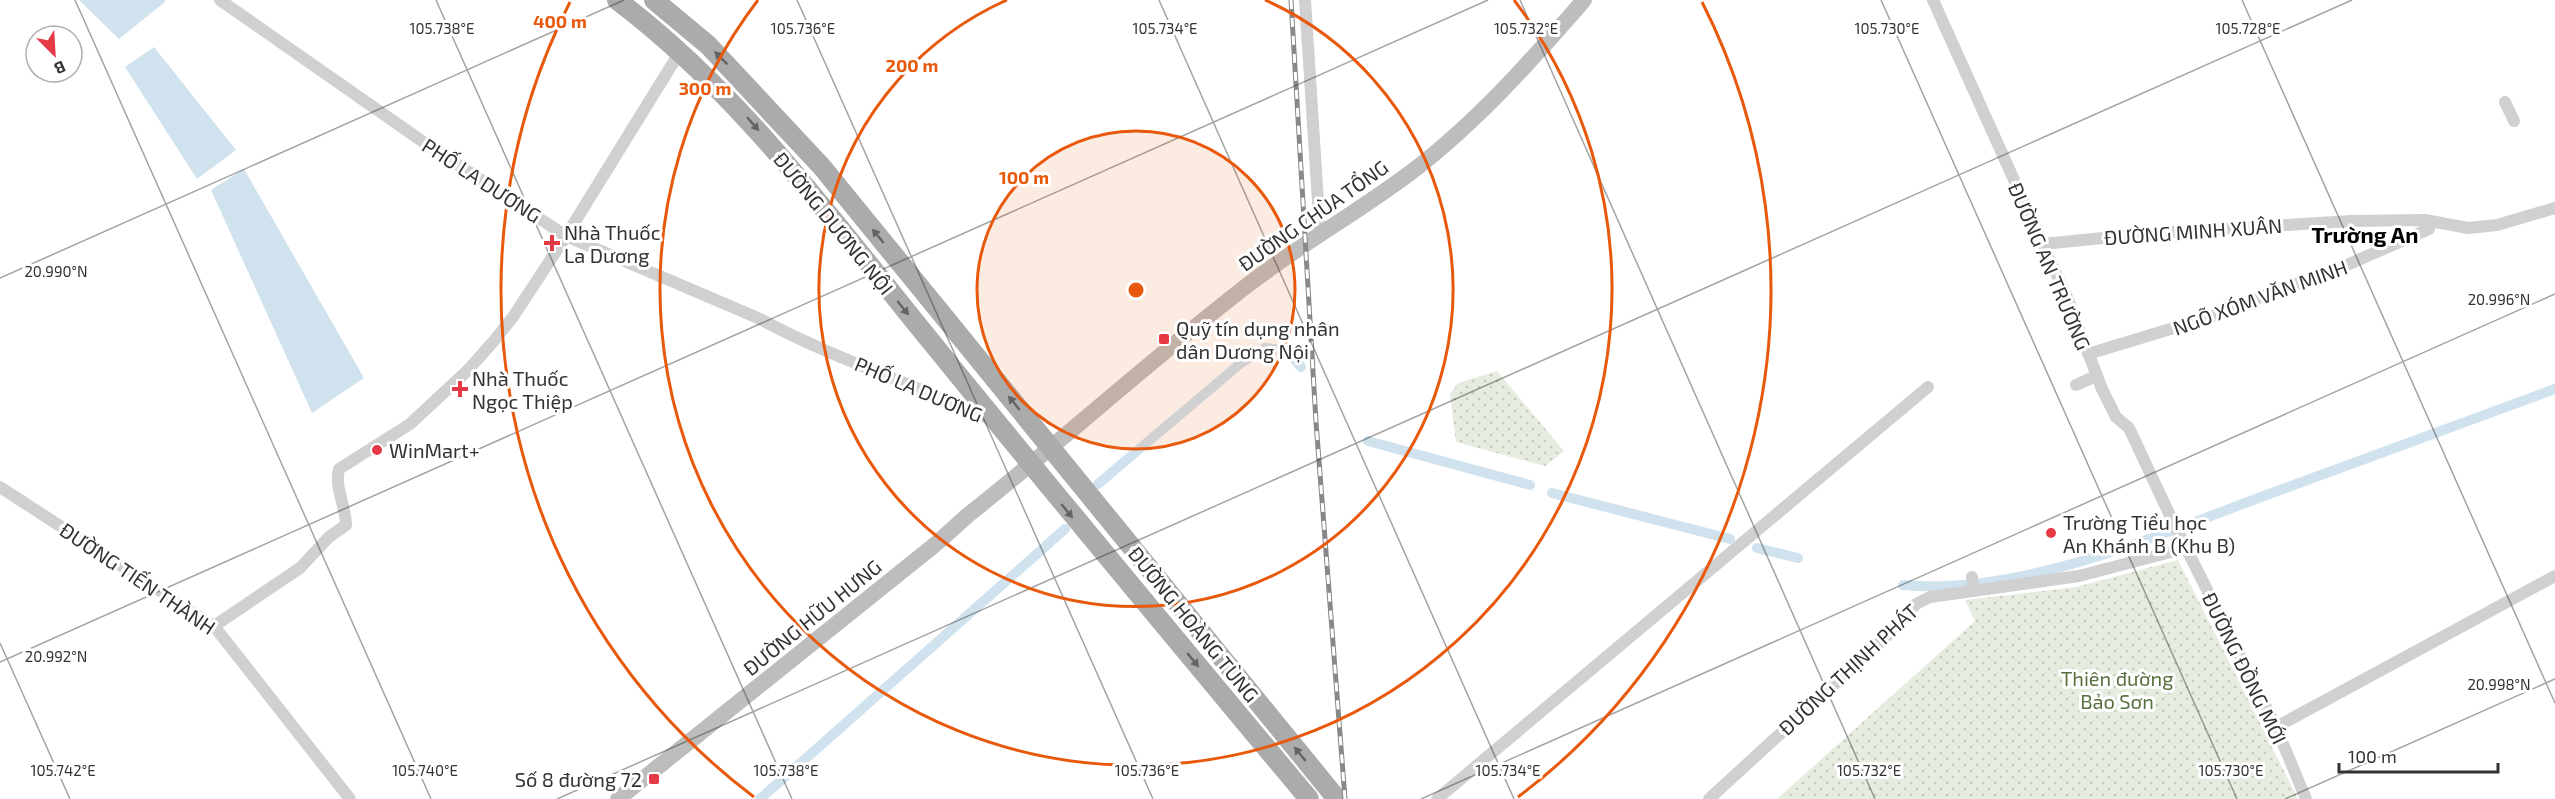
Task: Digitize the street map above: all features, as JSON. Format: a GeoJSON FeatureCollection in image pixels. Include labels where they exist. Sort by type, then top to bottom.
{"type":"FeatureCollection","features":[{"type":"Feature","properties":{"kind":"main road","name":"ĐƯỜNG DƯƠNG NỘI"},"geometry":{"type":"LineString","coordinates":[[617,0],[681,50],[752,122],[1030,466]]}},
{"type":"Feature","properties":{"kind":"main road","name":"ĐƯỜNG DƯƠNG NỘI"},"geometry":{"type":"LineString","coordinates":[[654,0],[693,32],[748,85],[822,167],[1051,448]]}},
{"type":"Feature","properties":{"kind":"main road","name":"ĐƯỜNG CHÙA TỔNG"},"geometry":{"type":"LineString","coordinates":[[1030,466],[1236,294],[1290,252],[1371,201],[1448,142],[1486,106],[1584,0]]}},
{"type":"Feature","properties":{"kind":"main road"},"geometry":{"type":"LineString","coordinates":[[681,50],[693,32]]}},
{"type":"Feature","properties":{"kind":"main road","name":"ĐƯỜNG HOÀNG TÙNG"},"geometry":{"type":"LineString","coordinates":[[1051,448],[1338,799]]}},
{"type":"Feature","properties":{"kind":"main road","name":"ĐƯỜNG HOÀNG TÙNG"},"geometry":{"type":"LineString","coordinates":[[1030,466],[1309,799]]}},
{"type":"Feature","properties":{"kind":"main road","name":"ĐƯỜNG HỮU HƯNG"},"geometry":{"type":"LineString","coordinates":[[618,799],[1030,466]]}},
{"type":"Feature","properties":{"kind":"street","name":"PHỐ LA DƯƠNG"},"geometry":{"type":"LineString","coordinates":[[220,0],[419,139],[566,236],[996,422]]}},
{"type":"Feature","properties":{"kind":"street"},"geometry":{"type":"LineString","coordinates":[[1305,0],[1320,233]]}},
{"type":"Feature","properties":{"kind":"street","name":"ĐƯỜNG AN TRƯỜNG"},"geometry":{"type":"LineString","coordinates":[[1933,0],[2043,244],[2096,376],[2116,417],[2128,428],[2184,543]]}},
{"type":"Feature","properties":{"kind":"street"},"geometry":{"type":"LineString","coordinates":[[214,626],[300,568],[329,537],[346,525],[346,511],[337,476],[339,469],[410,424],[467,371],[513,317],[681,50]]}},
{"type":"Feature","properties":{"kind":"street"},"geometry":{"type":"LineString","coordinates":[[2506,104],[2514,121]]}},
{"type":"Feature","properties":{"kind":"street","name":"ĐƯỜNG MINH XUÂN"},"geometry":{"type":"LineString","coordinates":[[2043,244],[2151,233],[2351,221],[2425,220],[2468,228],[2497,225],[2555,208]]}},
{"type":"Feature","properties":{"kind":"street","name":"NGÕ XÓM VĂN MINH"},"geometry":{"type":"LineString","coordinates":[[2088,354],[2236,309],[2247,302],[2340,268],[2429,229]]}},
{"type":"Feature","properties":{"kind":"street"},"geometry":{"type":"LineString","coordinates":[[2076,385],[2096,376]]}},
{"type":"Feature","properties":{"kind":"street"},"geometry":{"type":"LineString","coordinates":[[1437,799],[1928,387]]}},
{"type":"Feature","properties":{"kind":"street","name":"ĐƯỜNG TIẾN THÀNH"},"geometry":{"type":"LineString","coordinates":[[0,487],[214,626],[350,799]]}},
{"type":"Feature","properties":{"kind":"street","name":"ĐƯỜNG THỊNH PHÁT"},"geometry":{"type":"LineString","coordinates":[[1709,799],[1889,634],[1916,604],[1930,597],[1973,584],[2079,576],[2184,543]]}},
{"type":"Feature","properties":{"kind":"street","name":"ĐƯỜNG ĐỒNG MỚI"},"geometry":{"type":"LineString","coordinates":[[2184,543],[2276,727],[2306,799]]}},
{"type":"Feature","properties":{"kind":"street"},"geometry":{"type":"LineString","coordinates":[[2276,727],[2555,576]]}},
{"type":"Feature","properties":{"kind":"green space"},"geometry":{"type":"Polygon","coordinates":[[[1497,371],[1564,451],[1545,466],[1456,442],[1450,394],[1458,383],[1497,371]]]}},
{"type":"Feature","properties":{"kind":"green space","name":"Thiên đường Bảo Sơn"},"geometry":{"type":"Polygon","coordinates":[[[2178,560],[2298,799],[1777,799],[1975,621],[1965,600],[2076,587],[2178,560]]]}},
{"type":"Feature","properties":{"kind":"water"},"geometry":{"type":"Polygon","coordinates":[[[79,0],[165,0],[165,2],[119,39],[79,0]]]}},
{"type":"Feature","properties":{"kind":"water"},"geometry":{"type":"Polygon","coordinates":[[[154,47],[236,150],[197,179],[125,67],[154,47]]]}},
{"type":"Feature","properties":{"kind":"water"},"geometry":{"type":"Polygon","coordinates":[[[244,169],[364,378],[312,413],[211,190],[244,169]]]}},
{"type":"Feature","properties":{"kind":"waterway"},"geometry":{"type":"LineString","coordinates":[[1098,484],[1241,363],[1265,348],[1288,351],[1301,367]]}},
{"type":"Feature","properties":{"kind":"waterway"},"geometry":{"type":"LineString","coordinates":[[1903,585],[1947,586],[1992,582],[2039,573],[2085,560],[2176,529],[2555,389]]}},
{"type":"Feature","properties":{"kind":"waterway"},"geometry":{"type":"LineString","coordinates":[[1368,441],[1530,485]]}},
{"type":"Feature","properties":{"kind":"waterway"},"geometry":{"type":"LineString","coordinates":[[1552,493],[1730,539]]}},
{"type":"Feature","properties":{"kind":"waterway"},"geometry":{"type":"LineString","coordinates":[[760,799],[1065,529]]}},
{"type":"Feature","properties":{"kind":"waterway"},"geometry":{"type":"LineString","coordinates":[[1757,548],[1798,558]]}},
{"type":"Feature","properties":{"kind":"railway"},"geometry":{"type":"LineString","coordinates":[[1291,0],[1316,422],[1345,799]]}},
{"type":"Feature","properties":{"kind":"place","name":"Nhà Thuốc La Dương"},"geometry":{"type":"Point","coordinates":[552,243]}},
{"type":"Feature","properties":{"kind":"place","name":"Quỹ tín dụng nhân dân Dương Nội"},"geometry":{"type":"Point","coordinates":[1164,339]}},
{"type":"Feature","properties":{"kind":"place","name":"Nhà Thuốc Ngọc Thiệp"},"geometry":{"type":"Point","coordinates":[460,389]}},
{"type":"Feature","properties":{"kind":"place","name":"WinMart+"},"geometry":{"type":"Point","coordinates":[377,450]}},
{"type":"Feature","properties":{"kind":"place","name":"Trường Tiểu học An Khánh B (Khu B)"},"geometry":{"type":"Point","coordinates":[2051,533]}},
{"type":"Feature","properties":{"kind":"place","name":"Số 8 đường 72"},"geometry":{"type":"Point","coordinates":[654,779]}},
{"type":"Feature","properties":{"kind":"district","name":"Trường An"},"geometry":{"type":"Point","coordinates":[2365,234]}}]}
